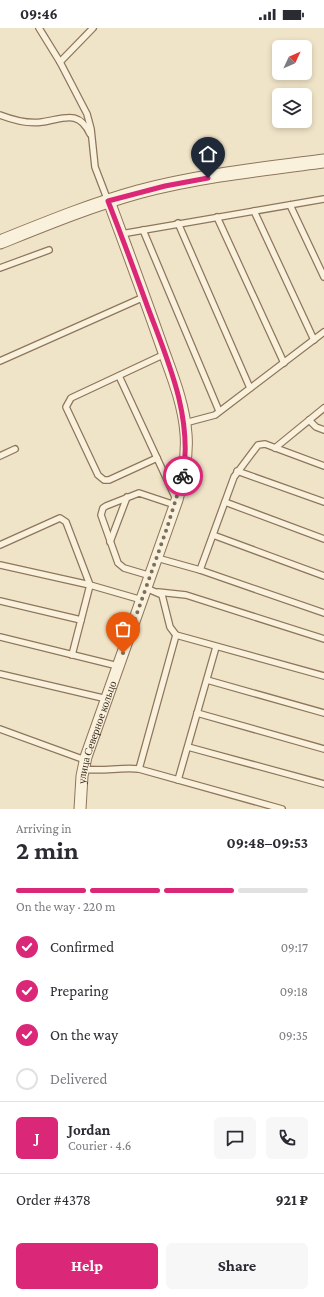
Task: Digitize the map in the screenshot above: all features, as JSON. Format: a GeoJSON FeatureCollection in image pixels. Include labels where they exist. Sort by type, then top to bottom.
{"type":"FeatureCollection","features":[{"type":"Feature","properties":{"kind":"street"},"geometry":{"type":"LineString","coordinates":[[0,242],[108,201],[172,184],[324,161]]}},
{"type":"Feature","properties":{"kind":"street","name":"улица Северное кольцо"},"geometry":{"type":"LineString","coordinates":[[80,809],[84,765],[176,503],[185,463],[186,448],[185,423],[178,394],[165,354],[108,201]]}},
{"type":"Feature","properties":{"kind":"lane"},"geometry":{"type":"LineString","coordinates":[[39,28],[60,62],[87,114],[93,139],[95,167],[108,201]]}},
{"type":"Feature","properties":{"kind":"lane"},"geometry":{"type":"LineString","coordinates":[[60,62],[93,28]]}},
{"type":"Feature","properties":{"kind":"lane"},"geometry":{"type":"LineString","coordinates":[[0,115],[30,122],[72,117],[84,124],[93,139]]}},
{"type":"Feature","properties":{"kind":"lane"},"geometry":{"type":"LineString","coordinates":[[121,234],[178,223],[324,200]]}},
{"type":"Feature","properties":{"kind":"lane"},"geometry":{"type":"LineString","coordinates":[[290,205],[324,277]]}},
{"type":"Feature","properties":{"kind":"lane"},"geometry":{"type":"LineString","coordinates":[[254,211],[314,340]]}},
{"type":"Feature","properties":{"kind":"lane"},"geometry":{"type":"LineString","coordinates":[[217,217],[284,363]]}},
{"type":"Feature","properties":{"kind":"lane"},"geometry":{"type":"LineString","coordinates":[[178,223],[250,388]]}},
{"type":"Feature","properties":{"kind":"lane"},"geometry":{"type":"LineString","coordinates":[[142,230],[219,411]]}},
{"type":"Feature","properties":{"kind":"lane"},"geometry":{"type":"LineString","coordinates":[[0,268],[49,250]]}},
{"type":"Feature","properties":{"kind":"lane"},"geometry":{"type":"LineString","coordinates":[[0,361],[144,297]]}},
{"type":"Feature","properties":{"kind":"lane"},"geometry":{"type":"LineString","coordinates":[[185,423],[207,418],[219,411],[324,332]]}},
{"type":"Feature","properties":{"kind":"lane"},"geometry":{"type":"LineString","coordinates":[[157,458],[109,480],[104,480],[98,475],[67,412],[68,402],[71,398],[165,354]]}},
{"type":"Feature","properties":{"kind":"lane"},"geometry":{"type":"LineString","coordinates":[[119,376],[176,503]]}},
{"type":"Feature","properties":{"kind":"lane"},"geometry":{"type":"LineString","coordinates":[[275,448],[324,408]]}},
{"type":"Feature","properties":{"kind":"lane"},"geometry":{"type":"LineString","coordinates":[[309,420],[324,430]]}},
{"type":"Feature","properties":{"kind":"lane"},"geometry":{"type":"LineString","coordinates":[[200,570],[238,471],[258,445],[264,444],[324,466]]}},
{"type":"Feature","properties":{"kind":"lane"},"geometry":{"type":"LineString","coordinates":[[0,456],[15,449]]}},
{"type":"Feature","properties":{"kind":"lane"},"geometry":{"type":"LineString","coordinates":[[238,471],[324,502]]}},
{"type":"Feature","properties":{"kind":"lane"},"geometry":{"type":"LineString","coordinates":[[150,576],[120,566],[110,542],[101,511],[106,506],[135,493],[142,493],[176,503]]}},
{"type":"Feature","properties":{"kind":"lane"},"geometry":{"type":"LineString","coordinates":[[110,542],[126,497]]}},
{"type":"Feature","properties":{"kind":"lane"},"geometry":{"type":"LineString","coordinates":[[225,502],[324,539]]}},
{"type":"Feature","properties":{"kind":"lane"},"geometry":{"type":"LineString","coordinates":[[0,545],[60,518],[66,522],[90,585],[72,655]]}},
{"type":"Feature","properties":{"kind":"lane"},"geometry":{"type":"LineString","coordinates":[[213,535],[324,576]]}},
{"type":"Feature","properties":{"kind":"lane"},"geometry":{"type":"LineString","coordinates":[[157,558],[200,570],[324,613]]}},
{"type":"Feature","properties":{"kind":"lane"},"geometry":{"type":"LineString","coordinates":[[0,565],[90,585],[142,600]]}},
{"type":"Feature","properties":{"kind":"lane"},"geometry":{"type":"LineString","coordinates":[[146,588],[158,592],[186,595],[324,639]]}},
{"type":"Feature","properties":{"kind":"lane"},"geometry":{"type":"LineString","coordinates":[[158,592],[164,599],[170,627],[176,635],[324,676]]}},
{"type":"Feature","properties":{"kind":"lane"},"geometry":{"type":"LineString","coordinates":[[0,601],[81,620]]}},
{"type":"Feature","properties":{"kind":"lane"},"geometry":{"type":"LineString","coordinates":[[139,769],[176,635]]}},
{"type":"Feature","properties":{"kind":"lane"},"geometry":{"type":"LineString","coordinates":[[0,637],[118,666]]}},
{"type":"Feature","properties":{"kind":"lane"},"geometry":{"type":"LineString","coordinates":[[178,780],[216,647]]}},
{"type":"Feature","properties":{"kind":"lane"},"geometry":{"type":"LineString","coordinates":[[0,674],[106,699]]}},
{"type":"Feature","properties":{"kind":"lane"},"geometry":{"type":"LineString","coordinates":[[206,680],[324,713]]}},
{"type":"Feature","properties":{"kind":"lane"},"geometry":{"type":"LineString","coordinates":[[197,713],[324,749]]}},
{"type":"Feature","properties":{"kind":"lane"},"geometry":{"type":"LineString","coordinates":[[0,729],[100,771],[131,768],[139,769],[282,809]]}},
{"type":"Feature","properties":{"kind":"lane"},"geometry":{"type":"LineString","coordinates":[[188,747],[324,784]]}},
{"type":"Feature","properties":{"kind":"way so far"},"geometry":{"type":"LineString","coordinates":[[123,653],[157,558],[183,476]]}},
{"type":"Feature","properties":{"kind":"route"},"geometry":{"type":"LineString","coordinates":[[183,476],[186,448],[184,415],[157,331],[108,201],[165,186],[208,178]]}}]}
